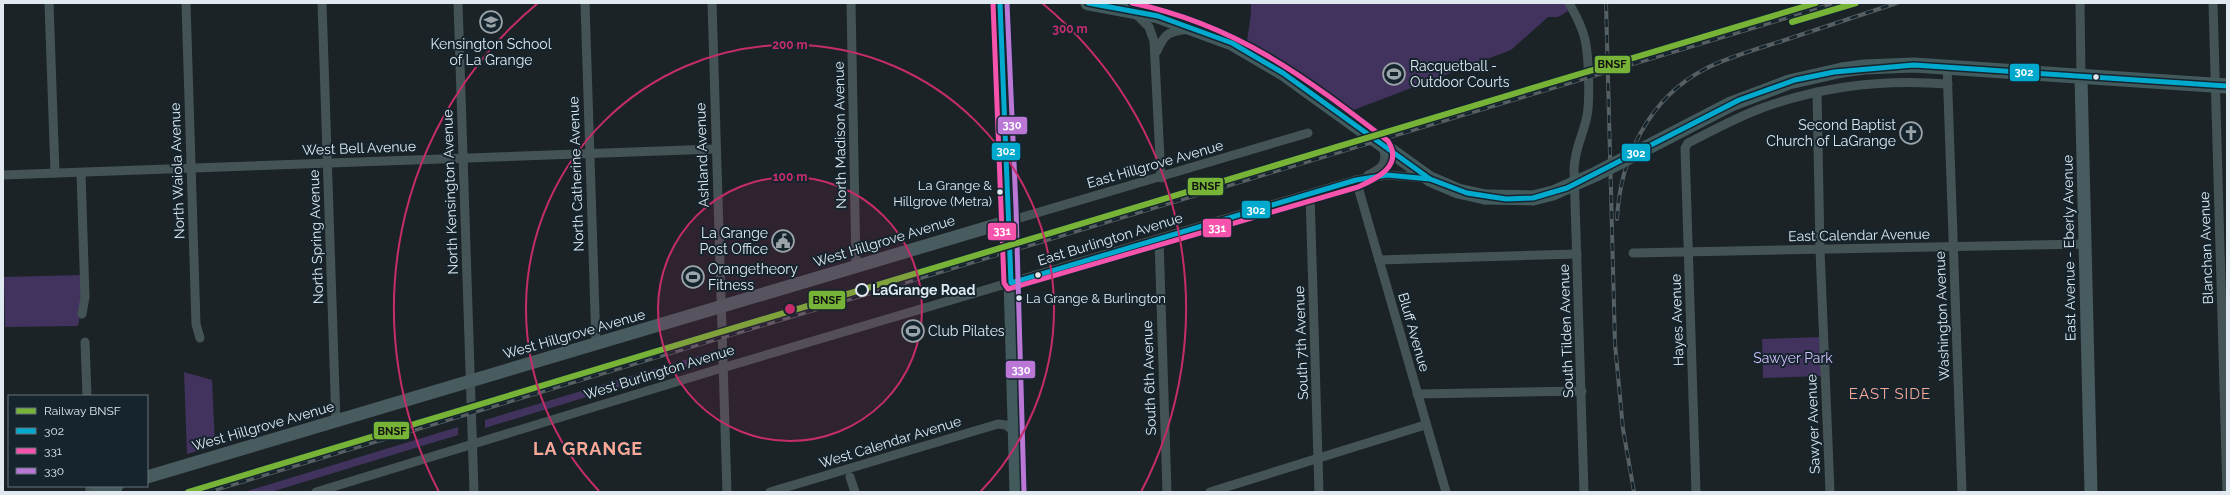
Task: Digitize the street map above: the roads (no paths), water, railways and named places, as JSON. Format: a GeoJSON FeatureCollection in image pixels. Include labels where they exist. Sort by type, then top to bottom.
{"type":"FeatureCollection","features":[{"type":"Feature","properties":{"kind":"main road"},"geometry":{"type":"LineString","coordinates":[[1000,3],[1010,221],[1017,492]]}},
{"type":"Feature","properties":{"kind":"main road"},"geometry":{"type":"LineString","coordinates":[[1088,3],[1132,10],[1194,28],[1232,43],[1272,65],[1430,179],[1458,191],[1485,197],[1526,198],[1553,193],[1596,174],[1731,104],[1783,84],[1818,74],[1864,67],[1942,66],[2221,86]]}},
{"type":"Feature","properties":{"kind":"street"},"geometry":{"type":"LineString","coordinates":[[49,3],[56,174]]}},
{"type":"Feature","properties":{"kind":"street","name":"North Waiola Avenue"},"geometry":{"type":"LineString","coordinates":[[186,3],[196,324],[200,338]]}},
{"type":"Feature","properties":{"kind":"street","name":"North Spring Avenue"},"geometry":{"type":"LineString","coordinates":[[322,3],[336,422]]}},
{"type":"Feature","properties":{"kind":"street","name":"North Kensington Avenue"},"geometry":{"type":"LineString","coordinates":[[458,3],[474,492]]}},
{"type":"Feature","properties":{"kind":"street","name":"North Catherine Avenue"},"geometry":{"type":"LineString","coordinates":[[585,3],[596,344]]}},
{"type":"Feature","properties":{"kind":"street","name":"Ashland Avenue"},"geometry":{"type":"LineString","coordinates":[[712,3],[715,149],[727,492]]}},
{"type":"Feature","properties":{"kind":"street","name":"North Madison Avenue"},"geometry":{"type":"LineString","coordinates":[[851,3],[856,267]]}},
{"type":"Feature","properties":{"kind":"street","name":"South Tilden Avenue"},"geometry":{"type":"LineString","coordinates":[[1569,3],[1585,37],[1588,89],[1587,116],[1575,154],[1574,170],[1584,492]]}},
{"type":"Feature","properties":{"kind":"street","name":"East Avenue - Eberly Avenue"},"geometry":{"type":"LineString","coordinates":[[2080,3],[2091,492]]}},
{"type":"Feature","properties":{"kind":"street","name":"Blanchan Avenue"},"geometry":{"type":"LineString","coordinates":[[2213,3],[2221,86],[2227,492]]}},
{"type":"Feature","properties":{"kind":"street"},"geometry":{"type":"LineString","coordinates":[[1132,10],[1150,29],[1156,53],[1161,178]]}},
{"type":"Feature","properties":{"kind":"street"},"geometry":{"type":"LineString","coordinates":[[1156,53],[1164,36],[1168,33],[1194,28]]}},
{"type":"Feature","properties":{"kind":"street","name":"Washington Avenue"},"geometry":{"type":"LineString","coordinates":[[1942,66],[1948,84],[1962,492]]}},
{"type":"Feature","properties":{"kind":"street"},"geometry":{"type":"LineString","coordinates":[[1817,92],[1863,84],[1890,82],[1948,84]]}},
{"type":"Feature","properties":{"kind":"street","name":"Hayes Avenue"},"geometry":{"type":"LineString","coordinates":[[1696,492],[1685,148],[1688,143],[1748,114],[1793,98],[1817,92]]}},
{"type":"Feature","properties":{"kind":"street","name":"Sawyer Avenue"},"geometry":{"type":"LineString","coordinates":[[1817,92],[1820,250],[1830,492]]}},
{"type":"Feature","properties":{"kind":"street","name":"East Hillgrove Avenue"},"geometry":{"type":"LineString","coordinates":[[1010,221],[1161,178],[1308,133]]}},
{"type":"Feature","properties":{"kind":"street","name":"East Burlington Avenue"},"geometry":{"type":"LineString","coordinates":[[1011,283],[1356,180],[1377,171],[1383,164],[1386,156],[1383,146]]}},
{"type":"Feature","properties":{"kind":"street","name":"West Bell Avenue"},"geometry":{"type":"LineString","coordinates":[[3,175],[715,149]]}},
{"type":"Feature","properties":{"kind":"street"},"geometry":{"type":"LineString","coordinates":[[81,173],[85,297],[82,314]]}},
{"type":"Feature","properties":{"kind":"street","name":"East Burlington Avenue"},"geometry":{"type":"LineString","coordinates":[[1356,180],[1388,175],[1430,179]]}},
{"type":"Feature","properties":{"kind":"street","name":"Bluff Avenue"},"geometry":{"type":"LineString","coordinates":[[1356,180],[1425,425],[1446,492]]}},
{"type":"Feature","properties":{"kind":"street","name":"South 7th Avenue"},"geometry":{"type":"LineString","coordinates":[[1310,194],[1319,492]]}},
{"type":"Feature","properties":{"kind":"street","name":"West Hillgrove Avenue"},"geometry":{"type":"LineString","coordinates":[[148,477],[1010,221]]}},
{"type":"Feature","properties":{"kind":"street","name":"South 6th Avenue"},"geometry":{"type":"LineString","coordinates":[[1159,239],[1167,492]]}},
{"type":"Feature","properties":{"kind":"street","name":"East Calendar Avenue"},"geometry":{"type":"LineString","coordinates":[[1633,254],[2085,244]]}},
{"type":"Feature","properties":{"kind":"street"},"geometry":{"type":"LineString","coordinates":[[1378,260],[1577,254]]}},
{"type":"Feature","properties":{"kind":"street","name":"West Burlington Avenue"},"geometry":{"type":"LineString","coordinates":[[316,492],[336,489],[472,444],[1011,283]]}},
{"type":"Feature","properties":{"kind":"street"},"geometry":{"type":"LineString","coordinates":[[84,342],[87,395]]}},
{"type":"Feature","properties":{"kind":"street"},"geometry":{"type":"LineString","coordinates":[[1417,394],[1582,391]]}},
{"type":"Feature","properties":{"kind":"street","name":"West Calendar Avenue"},"geometry":{"type":"LineString","coordinates":[[770,492],[998,424],[1006,425],[1016,433]]}},
{"type":"Feature","properties":{"kind":"street"},"geometry":{"type":"LineString","coordinates":[[1210,492],[1425,425]]}},
{"type":"Feature","properties":{"kind":"street"},"geometry":{"type":"LineString","coordinates":[[850,476],[855,492]]}},
{"type":"Feature","properties":{"kind":"street"},"geometry":{"type":"LineString","coordinates":[[97,492],[114,487]]}},
{"type":"Feature","properties":{"kind":"railway"},"geometry":{"type":"LineString","coordinates":[[1606,3],[1615,344],[1623,429],[1634,492]]}},
{"type":"Feature","properties":{"kind":"railway"},"geometry":{"type":"LineString","coordinates":[[208,492],[1836,3]]}},
{"type":"Feature","properties":{"kind":"railway"},"geometry":{"type":"LineString","coordinates":[[1617,219],[1619,196],[1631,152],[1653,113],[1668,96],[1685,81],[1705,69],[1734,56],[1897,3]]}},
{"type":"Feature","properties":{"kind":"rail line","name":"BNSF"},"geometry":{"type":"LineString","coordinates":[[188,492],[1816,3]]}},
{"type":"Feature","properties":{"kind":"rail line","name":"BNSF"},"geometry":{"type":"LineString","coordinates":[[1792,22],[1856,3]]}},
{"type":"Feature","properties":{"kind":"place","name":"Kensington School of La Grange"},"geometry":{"type":"Point","coordinates":[491,22]}},
{"type":"Feature","properties":{"kind":"place","name":"Racquetball - Outdoor Courts"},"geometry":{"type":"Point","coordinates":[1394,74]}},
{"type":"Feature","properties":{"kind":"place","name":"Second Baptist Church of LaGrange"},"geometry":{"type":"Point","coordinates":[1911,133]}},
{"type":"Feature","properties":{"kind":"place","name":"La Grange & Hillgrove (Metra)"},"geometry":{"type":"Point","coordinates":[1000,192]}},
{"type":"Feature","properties":{"kind":"place","name":"La Grange Post Office"},"geometry":{"type":"Point","coordinates":[783,241]}},
{"type":"Feature","properties":{"kind":"place","name":"Orangetheory Fitness"},"geometry":{"type":"Point","coordinates":[693,277]}},
{"type":"Feature","properties":{"kind":"place","name":"LaGrange Road"},"geometry":{"type":"Point","coordinates":[862,290]}},
{"type":"Feature","properties":{"kind":"place","name":"La Grange & Burlington"},"geometry":{"type":"Point","coordinates":[1019,298]}},
{"type":"Feature","properties":{"kind":"place","name":"Club Pilates"},"geometry":{"type":"Point","coordinates":[913,331]}},
{"type":"Feature","properties":{"kind":"district","name":"EAST SIDE"},"geometry":{"type":"Point","coordinates":[1890,394]}},
{"type":"Feature","properties":{"kind":"district","name":"LA GRANGE"},"geometry":{"type":"Point","coordinates":[588,449]}},
{"type":"Feature","properties":{"kind":"park label","name":"Sawyer Park"},"geometry":{"type":"Point","coordinates":[1793,358]}}]}
